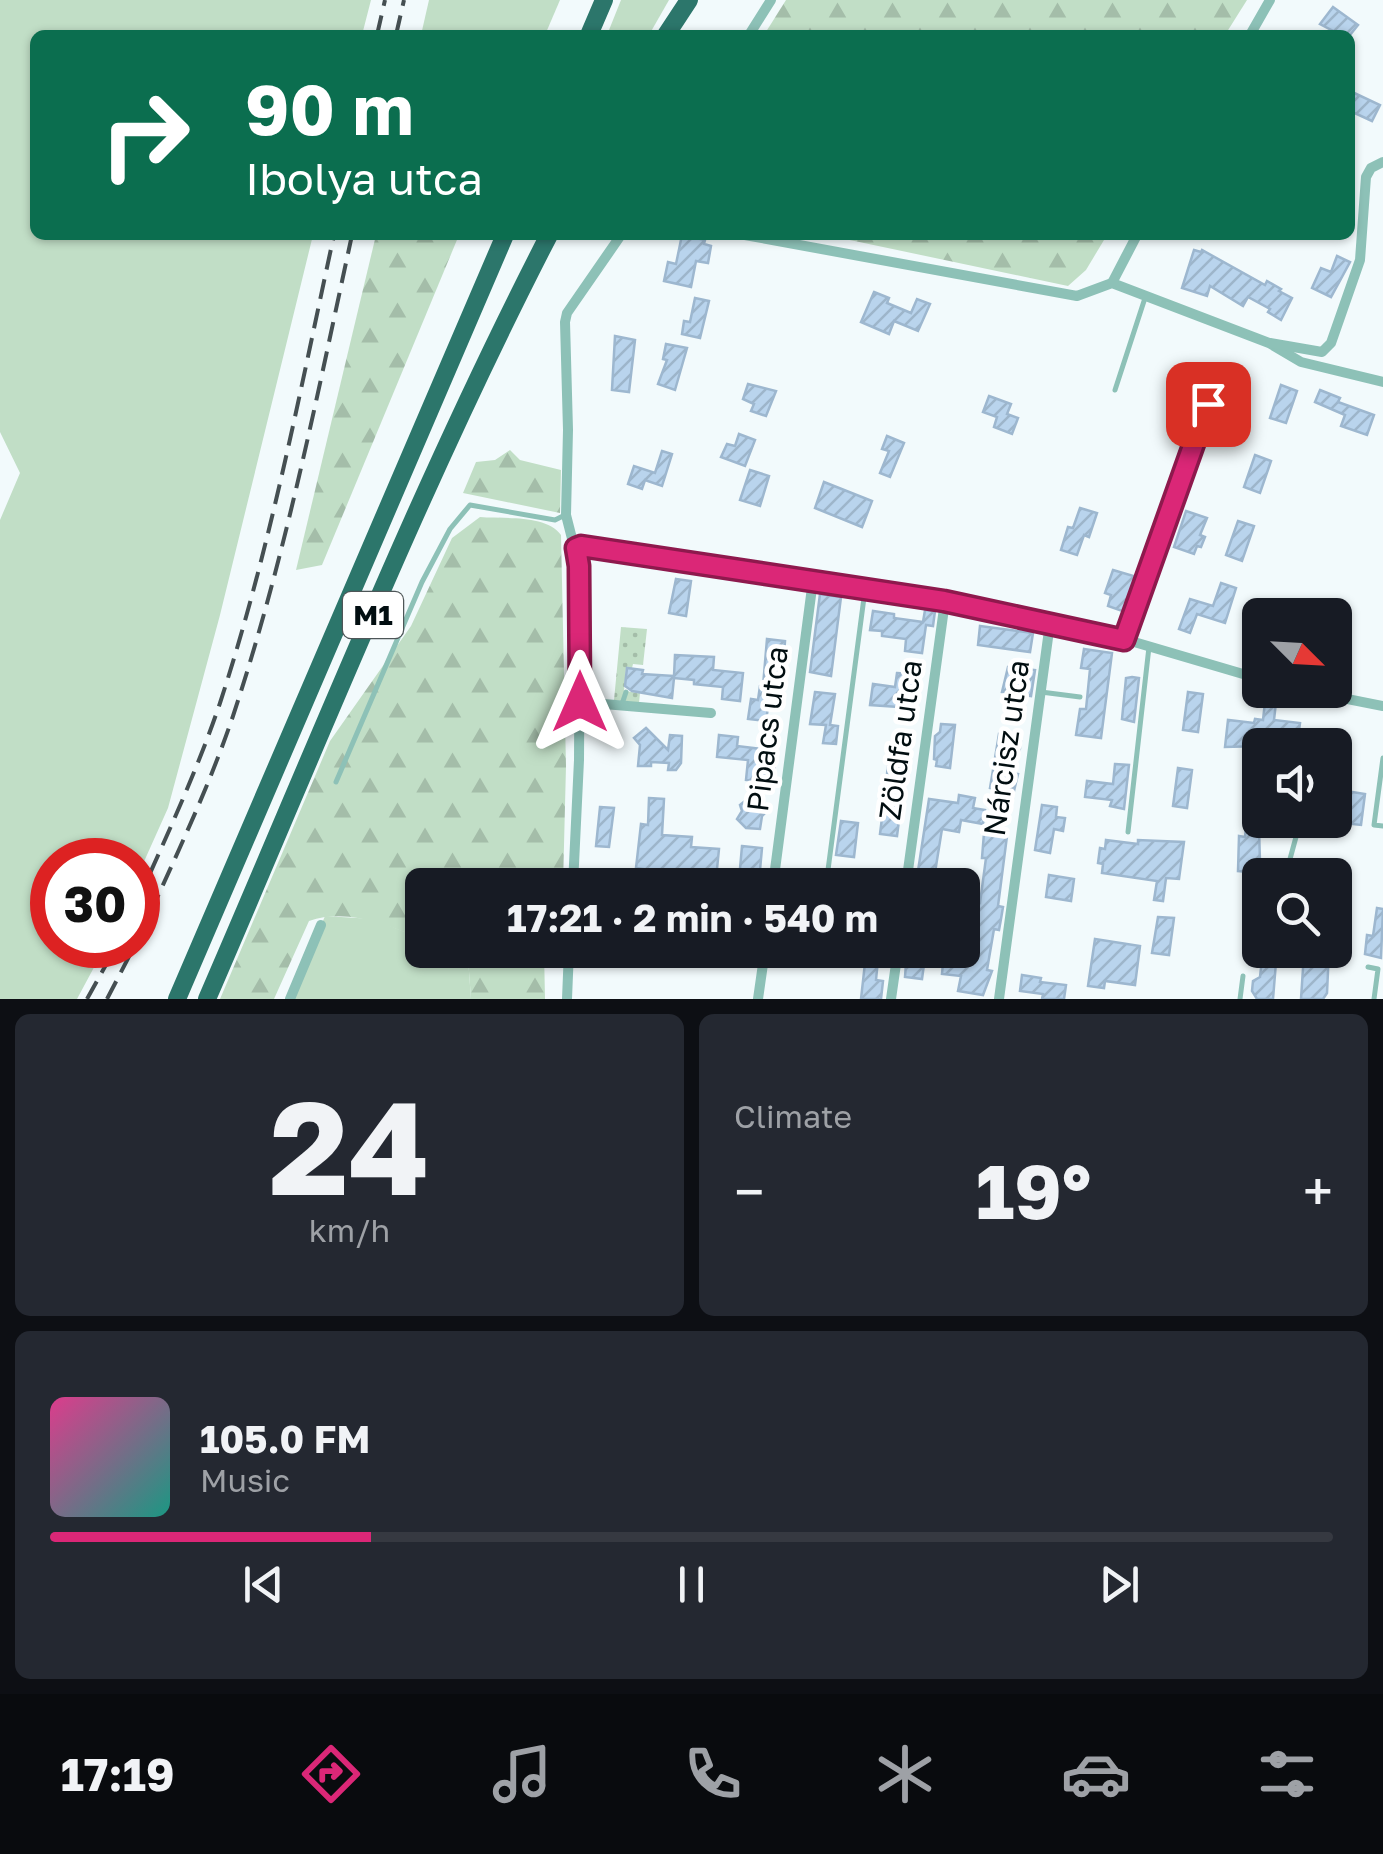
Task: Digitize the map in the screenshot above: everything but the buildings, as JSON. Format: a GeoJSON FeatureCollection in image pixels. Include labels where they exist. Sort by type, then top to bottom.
{"type":"FeatureCollection","features":[{"type":"Feature","properties":{"kind":"highway"},"geometry":{"type":"LineString","coordinates":[[591,30],[604,0]]}},
{"type":"Feature","properties":{"kind":"highway"},"geometry":{"type":"LineString","coordinates":[[669,30],[688,0]]}},
{"type":"Feature","properties":{"kind":"highway","name":"M1"},"geometry":{"type":"LineString","coordinates":[[177,999],[503,240]]}},
{"type":"Feature","properties":{"kind":"highway","name":"M1"},"geometry":{"type":"LineString","coordinates":[[208,999],[446,447],[546,240]]}},
{"type":"Feature","properties":{"kind":"street"},"geometry":{"type":"LineString","coordinates":[[752,30],[771,0]]}},
{"type":"Feature","properties":{"kind":"street"},"geometry":{"type":"LineString","coordinates":[[1253,30],[1270,0]]}},
{"type":"Feature","properties":{"kind":"street"},"geometry":{"type":"LineString","coordinates":[[1269,343],[1322,352],[1332,344],[1360,260],[1366,178],[1371,168],[1383,162]]}},
{"type":"Feature","properties":{"kind":"street"},"geometry":{"type":"LineString","coordinates":[[573,868],[580,702],[579,566],[566,516],[564,322],[618,240]]}},
{"type":"Feature","properties":{"kind":"street"},"geometry":{"type":"LineString","coordinates":[[772,240],[1077,296],[1112,284],[1269,343],[1300,362],[1383,382]]}},
{"type":"Feature","properties":{"kind":"street"},"geometry":{"type":"LineString","coordinates":[[1112,284],[1134,240]]}},
{"type":"Feature","properties":{"kind":"street"},"geometry":{"type":"LineString","coordinates":[[1124,640],[1208,404]]}},
{"type":"Feature","properties":{"kind":"street"},"geometry":{"type":"LineString","coordinates":[[576,548],[944,601],[1124,640],[1242,674]]}},
{"type":"Feature","properties":{"kind":"street","name":"Pipacs utca"},"geometry":{"type":"LineString","coordinates":[[775,868],[813,580]]}},
{"type":"Feature","properties":{"kind":"street","name":"Zöldfa utca"},"geometry":{"type":"LineString","coordinates":[[908,868],[944,601]]}},
{"type":"Feature","properties":{"kind":"street","name":"Nárcisz utca"},"geometry":{"type":"LineString","coordinates":[[999,999],[1050,623]]}},
{"type":"Feature","properties":{"kind":"street"},"geometry":{"type":"LineString","coordinates":[[1352,700],[1383,706]]}},
{"type":"Feature","properties":{"kind":"street"},"geometry":{"type":"LineString","coordinates":[[580,702],[711,714]]}},
{"type":"Feature","properties":{"kind":"street"},"geometry":{"type":"LineString","coordinates":[[290,999],[321,925]]}},
{"type":"Feature","properties":{"kind":"street"},"geometry":{"type":"LineString","coordinates":[[567,999],[569,968]]}},
{"type":"Feature","properties":{"kind":"street"},"geometry":{"type":"LineString","coordinates":[[758,999],[762,968]]}},
{"type":"Feature","properties":{"kind":"street"},"geometry":{"type":"LineString","coordinates":[[891,999],[895,968]]}},
{"type":"Feature","properties":{"kind":"lane"},"geometry":{"type":"LineString","coordinates":[[1116,390],[1146,295]]}},
{"type":"Feature","properties":{"kind":"lane"},"geometry":{"type":"LineString","coordinates":[[336,782],[422,582],[450,529],[470,505],[555,520],[566,516]]}},
{"type":"Feature","properties":{"kind":"lane"},"geometry":{"type":"LineString","coordinates":[[828,868],[865,587]]}},
{"type":"Feature","properties":{"kind":"lane"},"geometry":{"type":"LineString","coordinates":[[1128,832],[1149,647]]}},
{"type":"Feature","properties":{"kind":"lane"},"geometry":{"type":"LineString","coordinates":[[622,706],[626,692]]}},
{"type":"Feature","properties":{"kind":"lane"},"geometry":{"type":"LineString","coordinates":[[1038,692],[1080,697]]}},
{"type":"Feature","properties":{"kind":"lane"},"geometry":{"type":"LineString","coordinates":[[1383,758],[1374,825],[1383,826]]}},
{"type":"Feature","properties":{"kind":"lane"},"geometry":{"type":"LineString","coordinates":[[1368,967],[1378,968],[1374,999]]}},
{"type":"Feature","properties":{"kind":"lane"},"geometry":{"type":"LineString","coordinates":[[1240,999],[1243,976]]}},
{"type":"Feature","properties":{"kind":"green space"},"geometry":{"type":"Polygon","coordinates":[[[0,0],[371,0],[363,30],[30,30],[30,240],[312,240],[220,615],[168,808],[155,838],[30,838],[30,968],[94,968],[77,999],[0,999],[0,520],[20,473],[0,432],[0,0]]]}},
{"type":"Feature","properties":{"kind":"green space"},"geometry":{"type":"Polygon","coordinates":[[[429,0],[560,0],[547,30],[422,30],[429,0]]]}},
{"type":"Feature","properties":{"kind":"green space"},"geometry":{"type":"Polygon","coordinates":[[[621,0],[669,0],[652,30],[609,30],[621,0]]]}},
{"type":"Feature","properties":{"kind":"green space"},"geometry":{"type":"Polygon","coordinates":[[[786,0],[1247,0],[1228,30],[767,30],[786,0]]]}},
{"type":"Feature","properties":{"kind":"green space"},"geometry":{"type":"Polygon","coordinates":[[[375,240],[457,240],[322,565],[296,570],[375,240]]]}},
{"type":"Feature","properties":{"kind":"green space"},"geometry":{"type":"Polygon","coordinates":[[[850,240],[1104,240],[1086,270],[1068,286],[850,240]]]}},
{"type":"Feature","properties":{"kind":"green space"},"geometry":{"type":"Polygon","coordinates":[[[510,450],[520,460],[561,470],[560,513],[463,493],[476,462],[495,460],[510,450]]]}},
{"type":"Feature","properties":{"kind":"green space"},"geometry":{"type":"Polygon","coordinates":[[[480,517],[535,521],[561,535],[566,766],[563,868],[405,868],[405,933],[352,917],[309,921],[274,999],[220,999],[330,741],[411,626],[452,538],[480,517]]]}},
{"type":"Feature","properties":{"kind":"green space"},"geometry":{"type":"Polygon","coordinates":[[[621,627],[647,629],[643,665],[626,668],[624,691],[640,693],[639,703],[614,700],[621,627]]]}},
{"type":"Feature","properties":{"kind":"green space"},"geometry":{"type":"Polygon","coordinates":[[[325,916],[373,919],[405,932],[405,968],[469,968],[471,999],[291,999],[325,916]]]}},
{"type":"Feature","properties":{"kind":"green space"},"geometry":{"type":"Polygon","coordinates":[[[469,968],[544,968],[545,999],[471,999],[469,968]]]}},
{"type":"Feature","properties":{"kind":"railway"},"geometry":{"type":"LineString","coordinates":[[378,30],[385,0]]}},
{"type":"Feature","properties":{"kind":"railway"},"geometry":{"type":"LineString","coordinates":[[397,30],[404,0]]}},
{"type":"Feature","properties":{"kind":"railway"},"geometry":{"type":"LineString","coordinates":[[160,850],[202,753],[238,645],[283,470],[333,240]]}},
{"type":"Feature","properties":{"kind":"railway"},"geometry":{"type":"LineString","coordinates":[[160,891],[212,773],[252,657],[299,477],[351,240]]}},
{"type":"Feature","properties":{"kind":"railway"},"geometry":{"type":"LineString","coordinates":[[87,999],[104,968]]}},
{"type":"Feature","properties":{"kind":"railway"},"geometry":{"type":"LineString","coordinates":[[107,999],[123,968]]}},
{"type":"Feature","properties":{"kind":"route"},"geometry":{"type":"LineString","coordinates":[[580,702],[576,548],[581,546],[865,587],[1124,640],[1208,404]]}}]}
